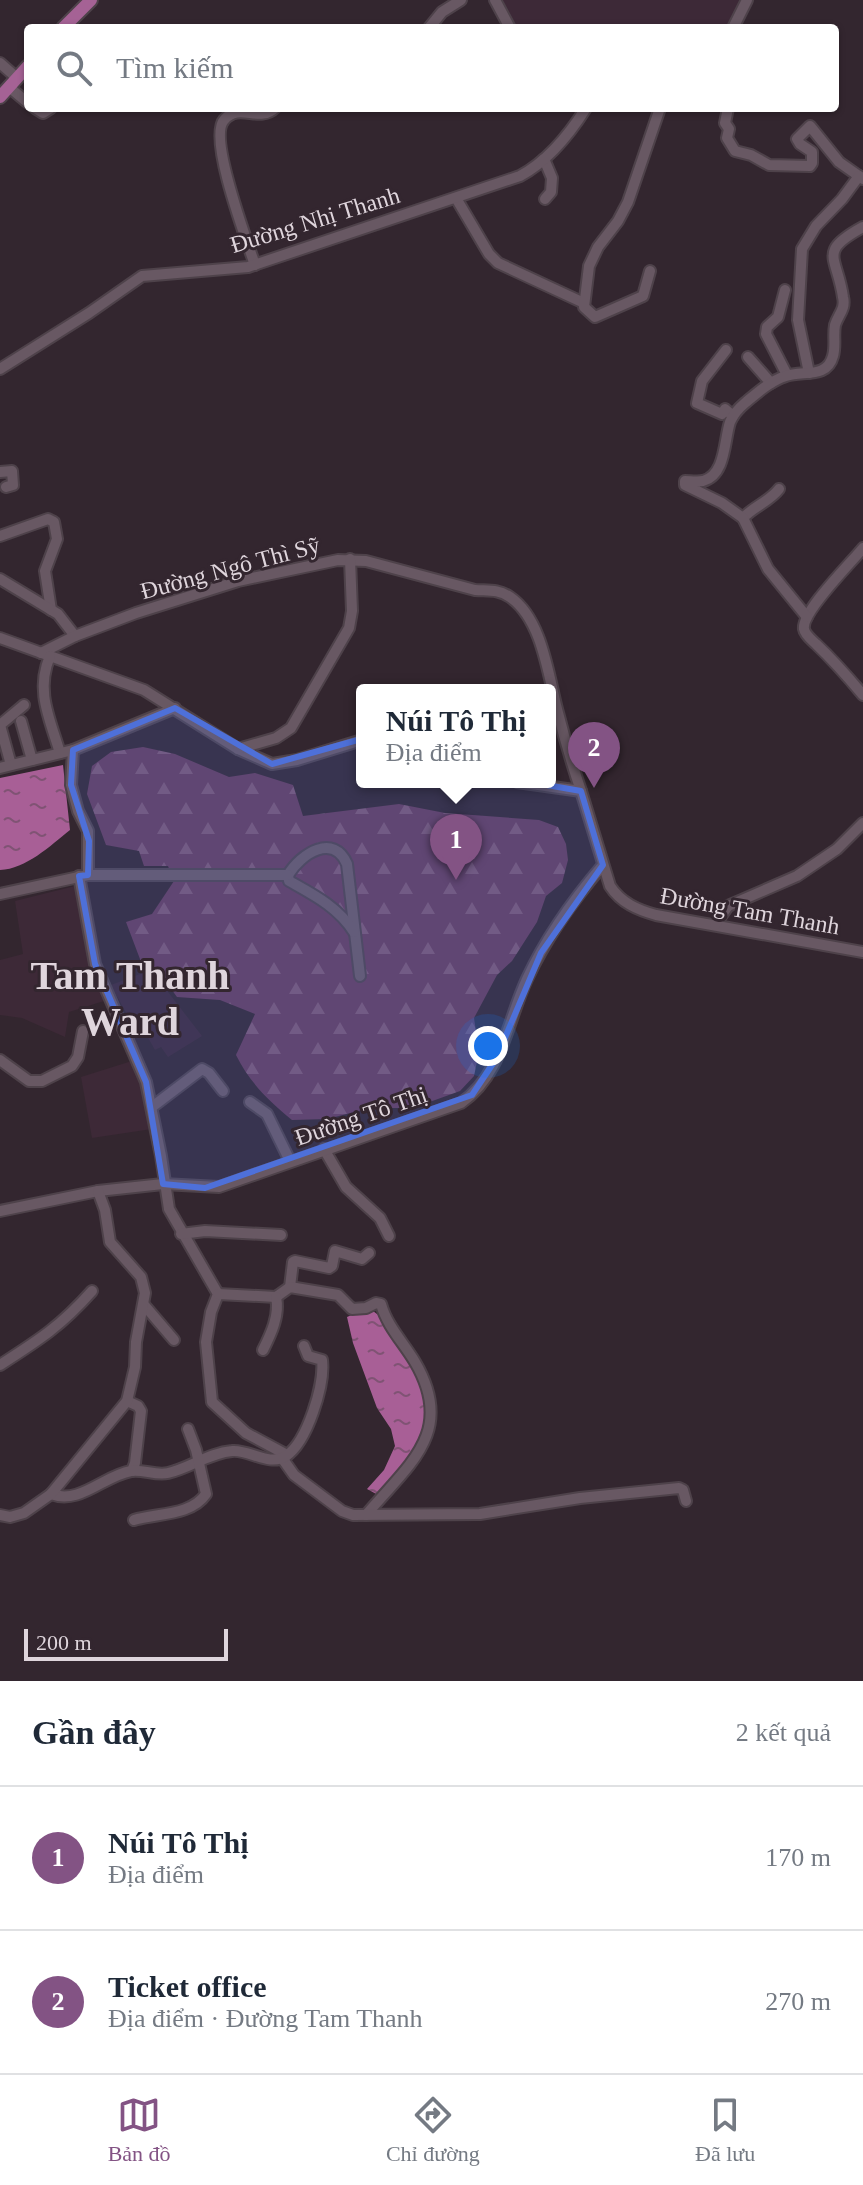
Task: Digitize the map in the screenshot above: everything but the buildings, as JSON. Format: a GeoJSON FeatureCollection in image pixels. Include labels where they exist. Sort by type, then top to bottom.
{"type":"FeatureCollection","features":[{"type":"Feature","properties":{"kind":"main road"},"geometry":{"type":"LineString","coordinates":[[67,24],[91,0]]}},
{"type":"Feature","properties":{"kind":"main road"},"geometry":{"type":"LineString","coordinates":[[9,87],[24,70]]}},
{"type":"Feature","properties":{"kind":"street"},"geometry":{"type":"LineString","coordinates":[[432,24],[442,12],[461,0]]}},
{"type":"Feature","properties":{"kind":"street"},"geometry":{"type":"LineString","coordinates":[[495,0],[508,24]]}},
{"type":"Feature","properties":{"kind":"street"},"geometry":{"type":"LineString","coordinates":[[735,24],[747,0]]}},
{"type":"Feature","properties":{"kind":"street"},"geometry":{"type":"LineString","coordinates":[[0,63],[9,87]]}},
{"type":"Feature","properties":{"kind":"street"},"geometry":{"type":"LineString","coordinates":[[239,112],[224,120],[220,130],[225,170],[255,265]]}},
{"type":"Feature","properties":{"kind":"street"},"geometry":{"type":"LineString","coordinates":[[248,112],[264,115],[269,112]]}},
{"type":"Feature","properties":{"kind":"street","name":"Đường Nhị Thanh"},"geometry":{"type":"LineString","coordinates":[[0,369],[142,276],[255,265],[520,176],[544,159],[568,135],[583,112]]}},
{"type":"Feature","properties":{"kind":"street"},"geometry":{"type":"LineString","coordinates":[[650,271],[643,296],[595,317],[588,312],[584,303],[589,266],[628,202],[659,112]]}},
{"type":"Feature","properties":{"kind":"street"},"geometry":{"type":"LineString","coordinates":[[727,112],[727,138],[735,151],[769,165],[810,166],[812,152],[797,139],[810,126],[839,162],[861,178],[816,226],[802,249],[798,320],[809,373]]}},
{"type":"Feature","properties":{"kind":"street"},"geometry":{"type":"LineString","coordinates":[[544,159],[550,169],[552,185],[545,199]]}},
{"type":"Feature","properties":{"kind":"street"},"geometry":{"type":"LineString","coordinates":[[456,198],[498,263],[584,303]]}},
{"type":"Feature","properties":{"kind":"street"},"geometry":{"type":"LineString","coordinates":[[807,617],[768,569],[743,518],[685,484],[686,480],[702,481],[713,475],[718,468],[733,416],[771,383],[787,375],[824,370],[831,361],[835,327],[844,306],[832,259],[842,239],[863,227]]}},
{"type":"Feature","properties":{"kind":"street"},"geometry":{"type":"LineString","coordinates":[[785,290],[778,317],[767,327],[766,334],[787,375]]}},
{"type":"Feature","properties":{"kind":"street"},"geometry":{"type":"LineString","coordinates":[[726,350],[702,381],[697,403],[721,414],[725,409],[733,416]]}},
{"type":"Feature","properties":{"kind":"street"},"geometry":{"type":"LineString","coordinates":[[748,357],[771,383]]}},
{"type":"Feature","properties":{"kind":"street"},"geometry":{"type":"LineString","coordinates":[[0,472],[12,471],[13,485],[6,487]]}},
{"type":"Feature","properties":{"kind":"street"},"geometry":{"type":"LineString","coordinates":[[743,518],[754,507],[773,497],[779,489]]}},
{"type":"Feature","properties":{"kind":"street"},"geometry":{"type":"LineString","coordinates":[[0,536],[48,519],[54,522],[57,539],[45,571],[51,610]]}},
{"type":"Feature","properties":{"kind":"street"},"geometry":{"type":"LineString","coordinates":[[863,548],[807,617],[804,632],[833,659],[863,695]]}},
{"type":"Feature","properties":{"kind":"street"},"geometry":{"type":"LineString","coordinates":[[238,749],[276,738],[291,728],[349,628],[352,611],[350,559]]}},
{"type":"Feature","properties":{"kind":"street","name":"Đường Ngô Thì Sỹ"},"geometry":{"type":"LineString","coordinates":[[45,655],[75,636],[136,613],[238,581],[350,559],[475,590],[497,591],[517,604],[529,620],[544,655],[551,684]]}},
{"type":"Feature","properties":{"kind":"street"},"geometry":{"type":"LineString","coordinates":[[0,579],[62,617],[75,636]]}},
{"type":"Feature","properties":{"kind":"street"},"geometry":{"type":"LineString","coordinates":[[0,638],[144,690],[238,749],[272,764],[287,763],[356,742]]}},
{"type":"Feature","properties":{"kind":"street"},"geometry":{"type":"LineString","coordinates":[[45,655],[43,691],[60,753]]}},
{"type":"Feature","properties":{"kind":"street","name":"Đường Ngô Thì Sỹ"},"geometry":{"type":"LineString","coordinates":[[556,703],[581,791]]}},
{"type":"Feature","properties":{"kind":"street"},"geometry":{"type":"LineString","coordinates":[[24,705],[0,725],[5,767],[73,750],[175,708]]}},
{"type":"Feature","properties":{"kind":"street"},"geometry":{"type":"LineString","coordinates":[[21,721],[32,760]]}},
{"type":"Feature","properties":{"kind":"street"},"geometry":{"type":"LineString","coordinates":[[73,750],[71,785],[78,811],[88,831],[83,875],[95,964],[140,1063],[152,1107],[169,1209],[218,1294],[211,1312],[206,1342],[212,1402],[246,1433],[285,1456],[294,1475],[342,1511],[366,1515],[480,1514],[580,1498],[679,1488],[683,1490],[686,1501]]}},
{"type":"Feature","properties":{"kind":"street"},"geometry":{"type":"LineString","coordinates":[[556,787],[581,791]]}},
{"type":"Feature","properties":{"kind":"street","name":"Đường Tam Thanh"},"geometry":{"type":"LineString","coordinates":[[581,791],[615,894],[632,907],[656,915],[863,952]]}},
{"type":"Feature","properties":{"kind":"street"},"geometry":{"type":"LineString","coordinates":[[715,925],[728,906],[797,876],[837,849],[863,823]]}},
{"type":"Feature","properties":{"kind":"street"},"geometry":{"type":"LineString","coordinates":[[355,933],[340,913],[315,894],[289,881],[288,875],[297,862],[321,847],[337,849],[347,864],[360,976]]}},
{"type":"Feature","properties":{"kind":"street","name":"Đường Tô Thị"},"geometry":{"type":"LineString","coordinates":[[0,1211],[98,1191],[163,1184],[219,1187],[461,1103],[484,1083],[541,953],[573,901],[603,865]]}},
{"type":"Feature","properties":{"kind":"street"},"geometry":{"type":"LineString","coordinates":[[0,894],[46,886],[83,875],[288,875]]}},
{"type":"Feature","properties":{"kind":"street"},"geometry":{"type":"LineString","coordinates":[[0,1060],[29,1081],[42,1081],[72,1066],[78,1057],[83,1031]]}},
{"type":"Feature","properties":{"kind":"street"},"geometry":{"type":"LineString","coordinates":[[152,1107],[202,1069],[223,1091]]}},
{"type":"Feature","properties":{"kind":"street"},"geometry":{"type":"LineString","coordinates":[[250,1102],[267,1114],[290,1161]]}},
{"type":"Feature","properties":{"kind":"street"},"geometry":{"type":"LineString","coordinates":[[324,1149],[341,1181],[380,1218],[389,1236]]}},
{"type":"Feature","properties":{"kind":"street"},"geometry":{"type":"LineString","coordinates":[[0,1515],[10,1517],[24,1513],[51,1494],[127,1401],[135,1367],[138,1328],[145,1306],[141,1277],[110,1242],[105,1210],[98,1191]]}},
{"type":"Feature","properties":{"kind":"street"},"geometry":{"type":"LineString","coordinates":[[181,1234],[205,1231],[281,1235]]}},
{"type":"Feature","properties":{"kind":"street"},"geometry":{"type":"LineString","coordinates":[[290,1287],[295,1261],[329,1268],[336,1250],[362,1259],[369,1253]]}},
{"type":"Feature","properties":{"kind":"street"},"geometry":{"type":"LineString","coordinates":[[218,1294],[276,1297],[290,1287],[338,1295],[352,1309],[379,1303],[384,1318],[413,1359],[429,1389],[431,1414],[428,1436],[416,1456],[366,1515]]}},
{"type":"Feature","properties":{"kind":"street"},"geometry":{"type":"LineString","coordinates":[[0,1365],[51,1333],[92,1291]]}},
{"type":"Feature","properties":{"kind":"street"},"geometry":{"type":"LineString","coordinates":[[263,1350],[278,1308],[276,1297]]}},
{"type":"Feature","properties":{"kind":"street"},"geometry":{"type":"LineString","coordinates":[[145,1306],[174,1340]]}},
{"type":"Feature","properties":{"kind":"street"},"geometry":{"type":"LineString","coordinates":[[51,1494],[62,1498],[74,1496],[132,1471],[170,1473],[198,1460],[234,1450],[271,1459],[285,1456],[304,1432],[321,1384],[322,1360],[308,1356],[304,1346]]}},
{"type":"Feature","properties":{"kind":"street"},"geometry":{"type":"LineString","coordinates":[[127,1401],[141,1411],[132,1471]]}},
{"type":"Feature","properties":{"kind":"street"},"geometry":{"type":"LineString","coordinates":[[134,1520],[193,1506],[207,1499],[188,1429]]}},
{"type":"Feature","properties":{"kind":"highlighted area"},"geometry":{"type":"Polygon","coordinates":[[[175,708],[272,764],[397,729],[439,728],[507,778],[581,791],[603,865],[541,953],[496,1059],[472,1095],[205,1188],[163,1184],[146,1082],[95,964],[79,876],[88,875],[89,841],[71,785],[73,750],[175,708]]]}},
{"type":"Feature","properties":{"kind":"shaded area"},"geometry":{"type":"Polygon","coordinates":[[[499,0],[744,0],[731,24],[514,24],[499,0]]]}},
{"type":"Feature","properties":{"kind":"shaded area"},"geometry":{"type":"Polygon","coordinates":[[[75,886],[93,969],[104,1001],[69,1012],[65,1037],[22,1018],[0,1015],[0,960],[23,954],[15,901],[75,886]]]}},
{"type":"Feature","properties":{"kind":"shaded area"},"geometry":{"type":"Polygon","coordinates":[[[151,970],[202,1036],[168,1057],[161,1047],[155,1050],[137,1018],[131,1022],[111,985],[151,970]]]}},
{"type":"Feature","properties":{"kind":"shaded area"},"geometry":{"type":"Polygon","coordinates":[[[135,1060],[152,1129],[92,1138],[81,1077],[135,1060]]]}},
{"type":"Feature","properties":{"kind":"green space"},"geometry":{"type":"Polygon","coordinates":[[[143,747],[175,754],[229,777],[255,773],[293,785],[303,816],[399,804],[445,813],[539,820],[558,827],[566,844],[568,860],[562,883],[546,896],[537,922],[512,961],[497,975],[474,1018],[479,1052],[474,1076],[460,1091],[413,1108],[370,1108],[327,1119],[292,1120],[260,1090],[236,1055],[255,1014],[220,1000],[177,997],[156,968],[143,967],[126,922],[152,914],[174,881],[168,866],[144,866],[139,851],[106,845],[87,794],[92,766],[111,752],[143,747]]]}},
{"type":"Feature","properties":{"kind":"water"},"geometry":{"type":"Polygon","coordinates":[[[63,765],[70,830],[28,861],[0,870],[0,778],[63,765]]]}},
{"type":"Feature","properties":{"kind":"water"},"geometry":{"type":"Polygon","coordinates":[[[368,1308],[391,1328],[423,1390],[427,1408],[426,1424],[420,1440],[380,1496],[367,1489],[384,1470],[395,1446],[391,1429],[377,1408],[353,1343],[347,1317],[368,1308]]]}},
{"type":"Feature","properties":{"kind":"place","name":"Ticket office"},"geometry":{"type":"Point","coordinates":[594,788]}},
{"type":"Feature","properties":{"kind":"place","name":"Núi Tô Thị"},"geometry":{"type":"Point","coordinates":[456,880]}},
{"type":"Feature","properties":{"kind":"district","name":"Tam Thanh Ward"},"geometry":{"type":"Point","coordinates":[130,998]}}]}
